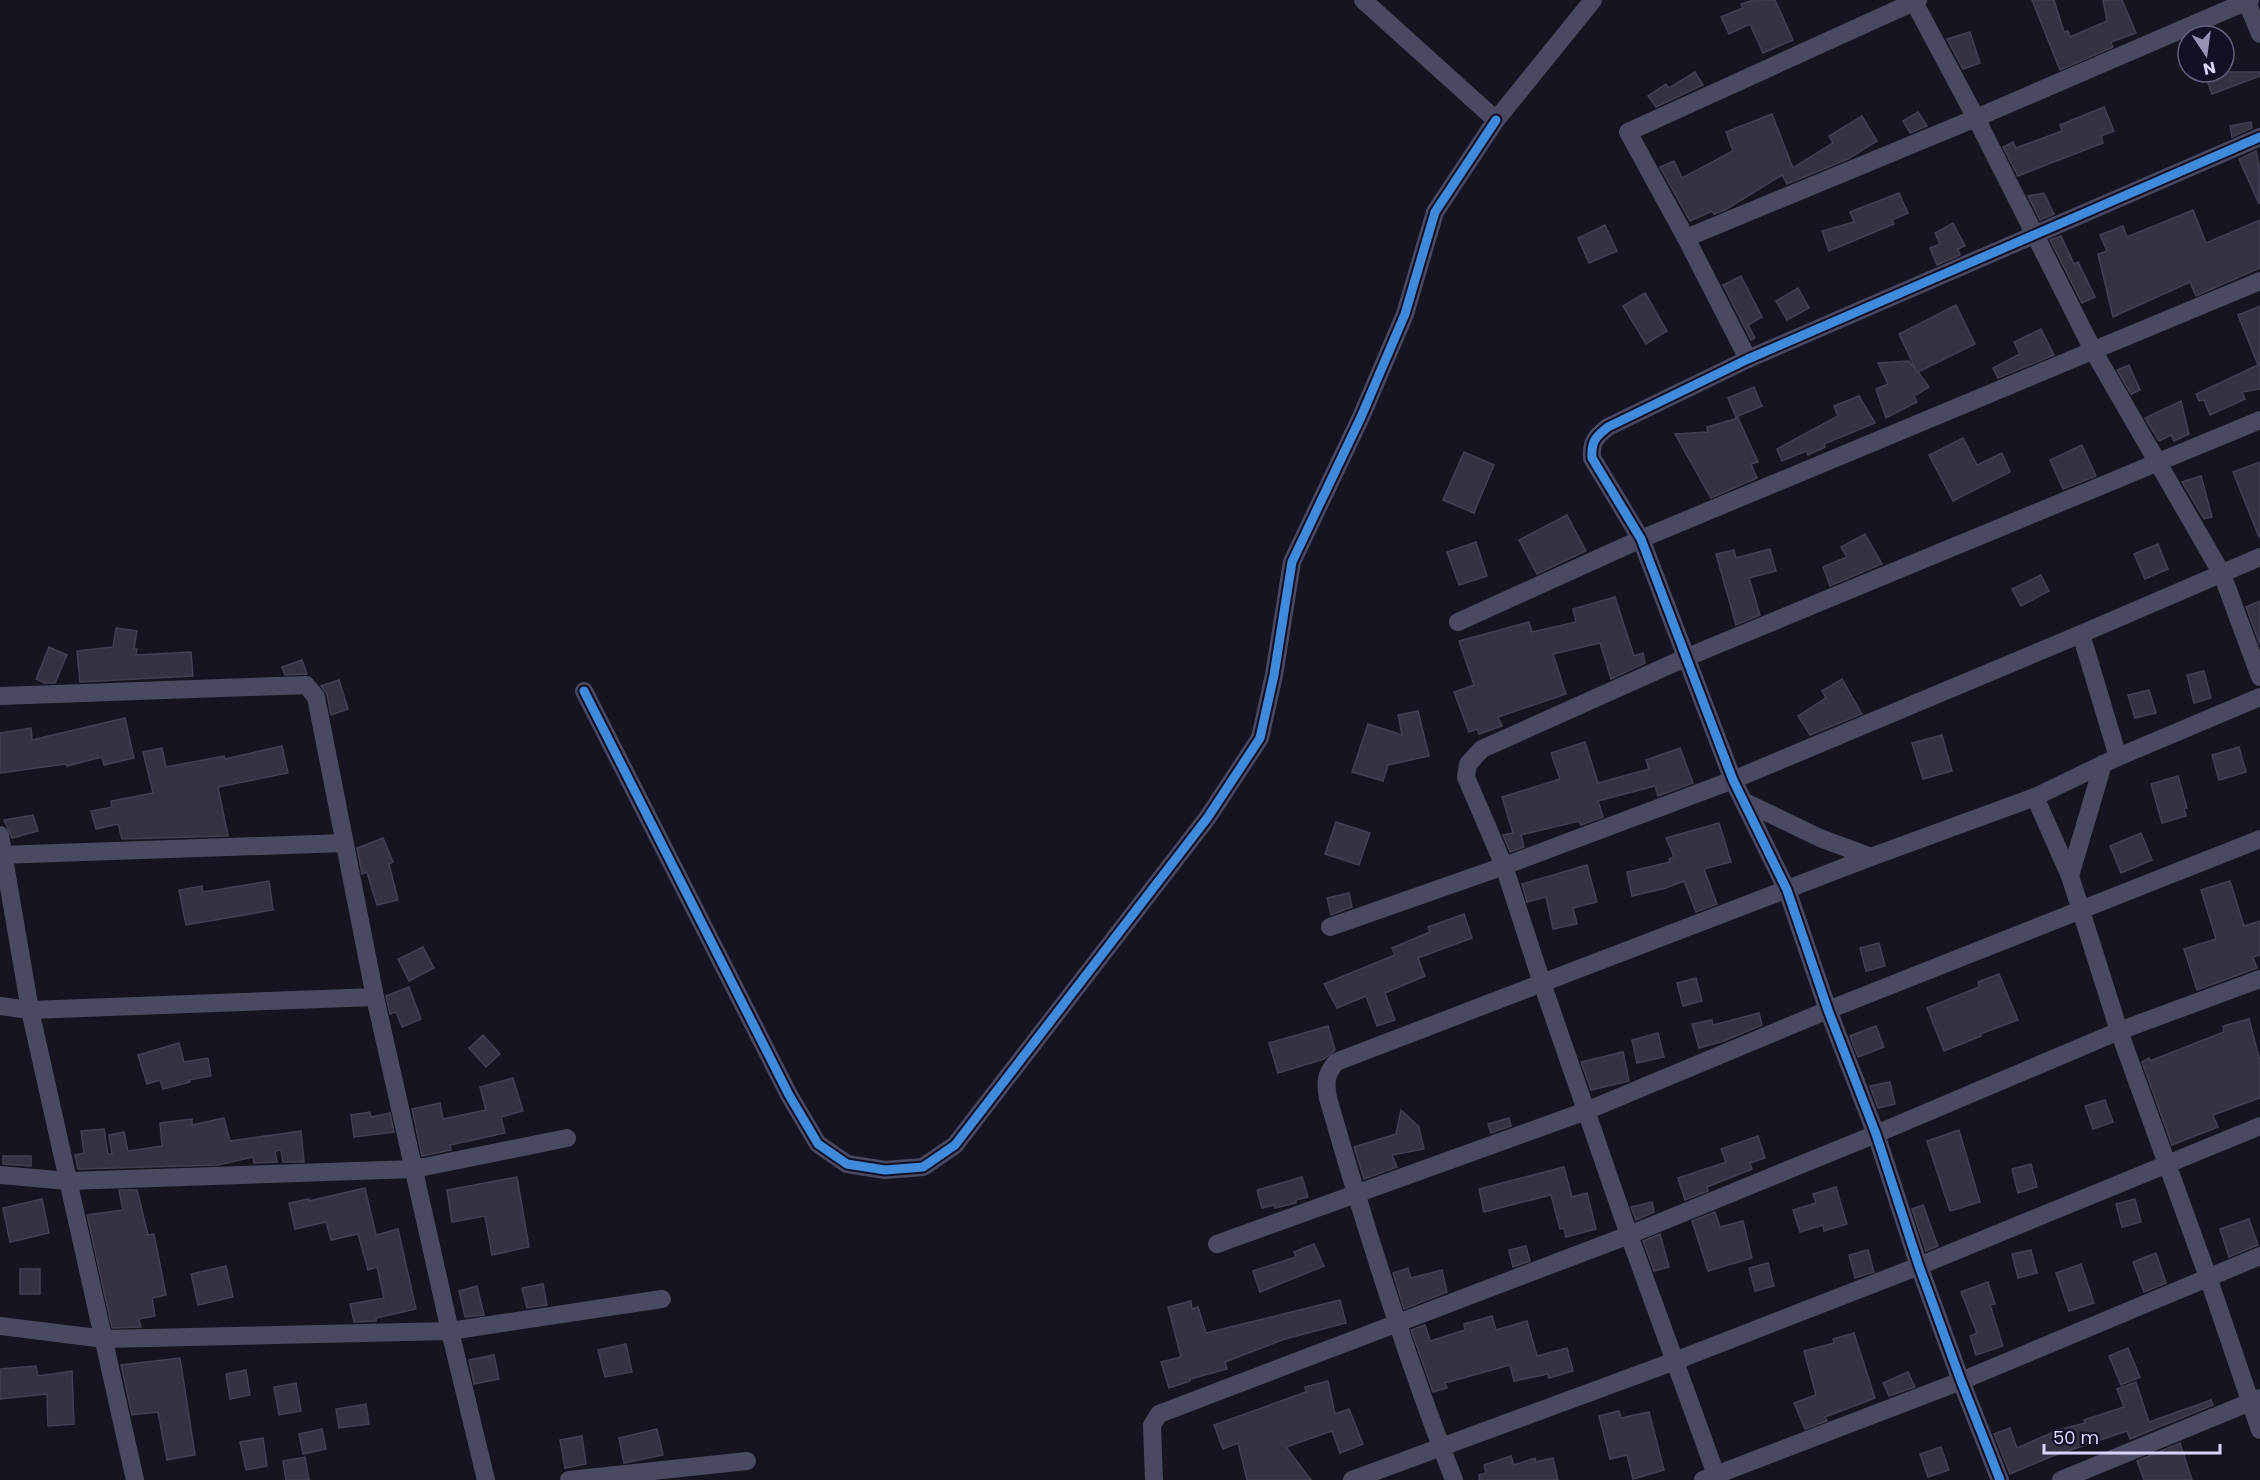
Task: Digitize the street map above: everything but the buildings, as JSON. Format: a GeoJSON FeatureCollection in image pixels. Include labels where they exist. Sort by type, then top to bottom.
{"type":"FeatureCollection","features":[{"type":"Feature","properties":{"kind":"street"},"geometry":{"type":"LineString","coordinates":[[1363,0],[1496,120]]}},
{"type":"Feature","properties":{"kind":"street"},"geometry":{"type":"LineString","coordinates":[[584,691],[789,1095],[818,1144],[847,1164],[885,1170],[923,1167],[955,1145],[1208,817],[1260,738],[1274,675],[1292,562],[1361,417],[1405,314],[1435,212],[1496,120],[1593,0]]}},
{"type":"Feature","properties":{"kind":"street"},"geometry":{"type":"LineString","coordinates":[[1686,238],[1976,118],[2248,0],[2260,34]]}},
{"type":"Feature","properties":{"kind":"street"},"geometry":{"type":"LineString","coordinates":[[1748,359],[1628,132],[1916,1],[2094,352],[2222,574],[2260,676]]}},
{"type":"Feature","properties":{"kind":"street"},"geometry":{"type":"LineString","coordinates":[[2000,1480],[1961,1382],[1919,1266],[1876,1134],[1828,1010],[1786,890],[1733,780],[1641,539],[1592,458],[1591,447],[1595,437],[1608,427],[1748,359],[2260,137]]}},
{"type":"Feature","properties":{"kind":"street"},"geometry":{"type":"LineString","coordinates":[[1458,622],[1641,539],[2260,281]]}},
{"type":"Feature","properties":{"kind":"street"},"geometry":{"type":"LineString","coordinates":[[2260,420],[2159,464],[1685,658],[1482,749],[1468,764],[1466,777],[1504,866],[1586,1111],[1675,1361],[1712,1478],[1961,1382],[2260,1256]]}},
{"type":"Feature","properties":{"kind":"street"},"geometry":{"type":"LineString","coordinates":[[1330,927],[1504,866],[1733,780],[2260,557]]}},
{"type":"Feature","properties":{"kind":"street"},"geometry":{"type":"LineString","coordinates":[[2070,876],[2110,760],[2081,634]]}},
{"type":"Feature","properties":{"kind":"street"},"geometry":{"type":"LineString","coordinates":[[0,696],[306,685],[316,697],[375,997],[486,1480]]}},
{"type":"Feature","properties":{"kind":"street"},"geometry":{"type":"LineString","coordinates":[[1454,1480],[1396,1324],[1356,1195],[1325,1084],[1328,1072],[1336,1062],[1870,857],[2035,797],[2110,760],[2260,697]]}},
{"type":"Feature","properties":{"kind":"street"},"geometry":{"type":"LineString","coordinates":[[2035,797],[2070,876],[2120,1031],[2208,1277],[2255,1400],[2260,1430]]}},
{"type":"Feature","properties":{"kind":"street"},"geometry":{"type":"LineString","coordinates":[[1743,801],[1820,838],[1870,857]]}},
{"type":"Feature","properties":{"kind":"street"},"geometry":{"type":"LineString","coordinates":[[0,835],[30,1010],[135,1480]]}},
{"type":"Feature","properties":{"kind":"street"},"geometry":{"type":"LineString","coordinates":[[1217,1244],[1586,1111],[1828,1010],[2260,839]]}},
{"type":"Feature","properties":{"kind":"street"},"geometry":{"type":"LineString","coordinates":[[2,855],[344,843]]}},
{"type":"Feature","properties":{"kind":"street"},"geometry":{"type":"LineString","coordinates":[[1154,1480],[1152,1425],[1159,1414],[1629,1235],[2120,1031],[2260,979]]}},
{"type":"Feature","properties":{"kind":"street"},"geometry":{"type":"LineString","coordinates":[[0,1006],[30,1010],[375,997]]}},
{"type":"Feature","properties":{"kind":"street"},"geometry":{"type":"LineString","coordinates":[[1352,1480],[1675,1361],[1919,1266],[2260,1126]]}},
{"type":"Feature","properties":{"kind":"street"},"geometry":{"type":"LineString","coordinates":[[0,1174],[68,1181],[414,1169],[567,1138]]}},
{"type":"Feature","properties":{"kind":"street"},"geometry":{"type":"LineString","coordinates":[[0,1326],[105,1338],[450,1331],[662,1299]]}},
{"type":"Feature","properties":{"kind":"street"},"geometry":{"type":"LineString","coordinates":[[2061,1480],[2255,1400]]}},
{"type":"Feature","properties":{"kind":"street"},"geometry":{"type":"LineString","coordinates":[[569,1480],[747,1461]]}},
{"type":"Feature","properties":{"kind":"cycle path"},"geometry":{"type":"LineString","coordinates":[[584,691],[789,1095],[818,1144],[847,1164],[885,1170],[923,1167],[955,1145],[1208,817],[1260,738],[1274,675],[1292,562],[1361,417],[1405,314],[1435,212],[1496,120]]}},
{"type":"Feature","properties":{"kind":"cycle path"},"geometry":{"type":"LineString","coordinates":[[2000,1480],[1919,1266],[1876,1134],[1828,1010],[1787,890],[1733,780],[1641,539],[1592,458],[1592,448],[1597,437],[1608,427],[1748,359],[2260,137]]}}]}
